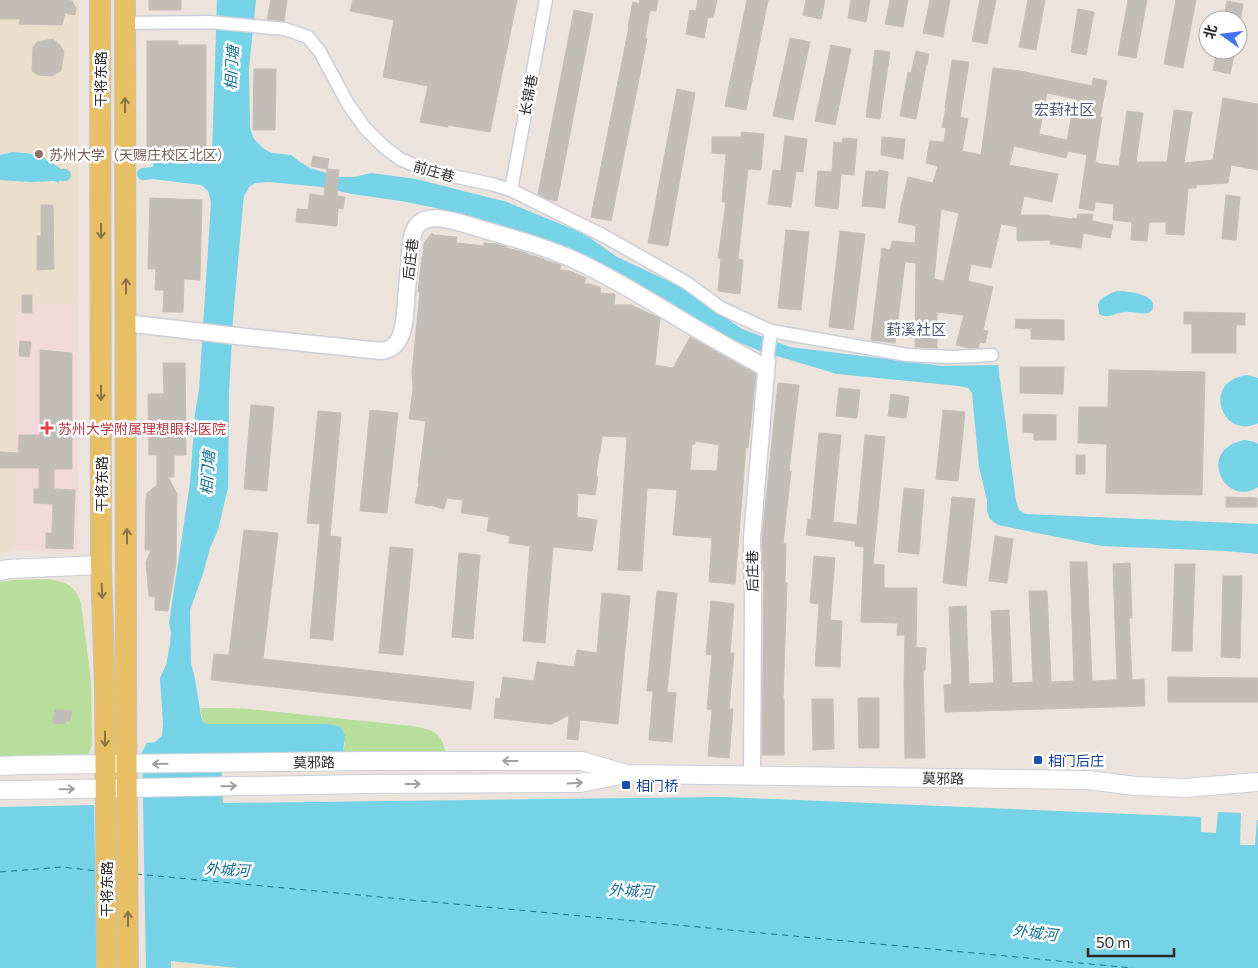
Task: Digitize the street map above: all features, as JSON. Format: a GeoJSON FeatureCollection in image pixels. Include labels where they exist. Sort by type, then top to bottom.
{"type":"FeatureCollection","features":[{"type":"Feature","properties":{"kind":"main road","name":"干将东路"},"geometry":{"type":"LineString","coordinates":[[100,0],[101,565],[105,690],[107,968]]}},
{"type":"Feature","properties":{"kind":"main road","name":"干将东路"},"geometry":{"type":"LineString","coordinates":[[125,0],[128,968]]}},
{"type":"Feature","properties":{"kind":"main road"},"geometry":{"type":"LineString","coordinates":[[0,571],[101,565]]}},
{"type":"Feature","properties":{"kind":"main road","name":"莫邪路"},"geometry":{"type":"LineString","coordinates":[[0,766],[582,760],[626,774]]}},
{"type":"Feature","properties":{"kind":"main road","name":"莫邪路"},"geometry":{"type":"LineString","coordinates":[[0,790],[364,784],[580,783],[626,774],[1088,780],[1135,786],[1185,788],[1258,782]]}},
{"type":"Feature","properties":{"kind":"street","name":"长锦巷"},"geometry":{"type":"LineString","coordinates":[[511,190],[546,0]]}},
{"type":"Feature","properties":{"kind":"street","name":"前庄巷"},"geometry":{"type":"LineString","coordinates":[[125,23],[209,22],[285,29],[308,37],[324,58],[348,104],[365,128],[382,146],[400,159],[428,171],[511,190],[604,236],[687,283],[721,308],[771,331],[907,355],[951,357],[992,355]]}},
{"type":"Feature","properties":{"kind":"street","name":"后庄巷"},"geometry":{"type":"LineString","coordinates":[[126,323],[237,336],[388,350],[399,341],[404,325],[414,230],[423,220],[432,217],[463,223],[520,240],[579,262],[643,296],[707,335],[767,364]]}},
{"type":"Feature","properties":{"kind":"street","name":"后庄巷"},"geometry":{"type":"LineString","coordinates":[[752,775],[752,538],[771,331]]}},
{"type":"Feature","properties":{"kind":"shaded area","name":"苏州大学（天赐庄校区北区）"},"geometry":{"type":"Polygon","coordinates":[[[0,0],[77,0],[79,4],[78,304],[17,305],[15,551],[0,553],[0,0]]]}},
{"type":"Feature","properties":{"kind":"shaded area","name":"苏州大学附属理想眼科医院"},"geometry":{"type":"Polygon","coordinates":[[[78,304],[78,552],[15,551],[17,305],[78,304]]]}},
{"type":"Feature","properties":{"kind":"shaded area"},"geometry":{"type":"Polygon","coordinates":[[[170,961],[236,967],[237,968],[171,968],[170,961]]]}},
{"type":"Feature","properties":{"kind":"green space"},"geometry":{"type":"Polygon","coordinates":[[[49,579],[70,586],[81,604],[91,681],[92,744],[87,756],[0,762],[0,582],[49,579]]]}},
{"type":"Feature","properties":{"kind":"green space"},"geometry":{"type":"Polygon","coordinates":[[[200,708],[249,709],[424,728],[438,735],[445,751],[343,752],[345,742],[313,724],[206,724],[203,722],[200,708]]]}},
{"type":"Feature","properties":{"kind":"water"},"geometry":{"type":"Polygon","coordinates":[[[217,0],[256,0],[249,68],[250,128],[254,139],[264,149],[272,153],[291,155],[310,168],[339,177],[354,177],[371,173],[416,179],[507,202],[575,230],[617,257],[677,285],[742,329],[790,347],[942,366],[998,365],[1016,501],[1019,510],[1025,514],[1258,524],[1258,554],[1102,546],[998,525],[990,519],[987,511],[987,500],[979,467],[972,393],[968,388],[837,374],[760,351],[722,335],[660,296],[633,284],[575,251],[520,231],[436,208],[401,201],[352,194],[322,187],[269,182],[255,183],[249,187],[244,196],[243,205],[229,392],[228,488],[218,530],[210,548],[190,610],[191,663],[201,716],[206,724],[328,724],[340,727],[345,735],[343,752],[221,754],[223,803],[724,797],[1201,817],[1201,832],[1216,833],[1218,812],[1241,813],[1240,845],[1255,845],[1258,820],[1258,968],[237,968],[171,961],[171,968],[0,968],[0,807],[143,804],[142,752],[147,743],[155,742],[162,736],[160,678],[166,665],[170,644],[171,632],[169,623],[190,483],[195,413],[199,390],[211,202],[208,191],[201,185],[152,179],[153,164],[165,160],[205,160],[212,155],[217,0]]]}},
{"type":"Feature","properties":{"kind":"water"},"geometry":{"type":"Polygon","coordinates":[[[12,152],[41,156],[60,168],[59,183],[54,181],[0,180],[0,155],[12,152]]]}},
{"type":"Feature","properties":{"kind":"water"},"geometry":{"type":"Polygon","coordinates":[[[1117,291],[1145,296],[1153,303],[1152,310],[1146,313],[1122,312],[1109,316],[1099,314],[1099,302],[1117,291]]]}},
{"type":"Feature","properties":{"kind":"water"},"geometry":{"type":"Polygon","coordinates":[[[1247,375],[1258,378],[1258,423],[1246,426],[1235,424],[1227,418],[1220,398],[1224,388],[1232,380],[1247,375]]]}},
{"type":"Feature","properties":{"kind":"water"},"geometry":{"type":"Polygon","coordinates":[[[1245,440],[1258,444],[1258,487],[1246,492],[1235,490],[1226,484],[1220,475],[1218,465],[1221,454],[1230,446],[1245,440]]]}},
{"type":"Feature","properties":{"kind":"pier"},"geometry":{"type":"Polygon","coordinates":[[[142,747],[146,968],[97,968],[94,803],[140,802],[140,752],[142,747]]]}},
{"type":"Feature","properties":{"kind":"building"},"geometry":{"type":"Polygon","coordinates":[[[0,0],[72,1],[76,8],[75,15],[65,13],[62,25],[19,24],[20,19],[0,19],[0,0]]]}},
{"type":"Feature","properties":{"kind":"building"},"geometry":{"type":"Polygon","coordinates":[[[149,0],[181,0],[181,10],[149,10],[149,0]]]}},
{"type":"Feature","properties":{"kind":"building"},"geometry":{"type":"Polygon","coordinates":[[[271,0],[287,0],[284,21],[267,19],[271,0]]]}},
{"type":"Feature","properties":{"kind":"building"},"geometry":{"type":"Polygon","coordinates":[[[353,0],[517,0],[490,132],[420,122],[428,86],[383,77],[394,20],[350,11],[353,0]]]}},
{"type":"Feature","properties":{"kind":"building"},"geometry":{"type":"Polygon","coordinates":[[[640,0],[658,0],[656,11],[650,10],[645,38],[647,39],[611,221],[591,217],[633,2],[639,4],[640,0]]]}},
{"type":"Feature","properties":{"kind":"building"},"geometry":{"type":"Polygon","coordinates":[[[698,0],[717,0],[713,18],[708,17],[704,38],[686,34],[690,10],[696,11],[698,0]]]}},
{"type":"Feature","properties":{"kind":"building"},"geometry":{"type":"Polygon","coordinates":[[[747,0],[768,0],[746,110],[725,106],[747,0]]]}},
{"type":"Feature","properties":{"kind":"building"},"geometry":{"type":"Polygon","coordinates":[[[806,0],[825,0],[821,19],[803,15],[806,0]]]}},
{"type":"Feature","properties":{"kind":"building"},"geometry":{"type":"Polygon","coordinates":[[[851,0],[870,0],[866,22],[848,18],[851,0]]]}},
{"type":"Feature","properties":{"kind":"building"},"geometry":{"type":"Polygon","coordinates":[[[890,0],[908,0],[903,27],[885,24],[890,0]]]}},
{"type":"Feature","properties":{"kind":"building"},"geometry":{"type":"Polygon","coordinates":[[[930,0],[950,0],[943,37],[923,33],[930,0]]]}},
{"type":"Feature","properties":{"kind":"building"},"geometry":{"type":"Polygon","coordinates":[[[980,0],[996,0],[987,44],[972,41],[980,0]]]}},
{"type":"Feature","properties":{"kind":"building"},"geometry":{"type":"Polygon","coordinates":[[[1028,0],[1045,0],[1036,50],[1019,47],[1028,0]]]}},
{"type":"Feature","properties":{"kind":"building"},"geometry":{"type":"Polygon","coordinates":[[[1128,0],[1147,0],[1136,58],[1118,55],[1128,0]]]}},
{"type":"Feature","properties":{"kind":"building"},"geometry":{"type":"Polygon","coordinates":[[[1176,0],[1196,0],[1183,68],[1164,64],[1176,0]]]}},
{"type":"Feature","properties":{"kind":"building"},"geometry":{"type":"Polygon","coordinates":[[[1227,1],[1243,4],[1242,10],[1225,10],[1227,1]]]}},
{"type":"Feature","properties":{"kind":"building"},"geometry":{"type":"Polygon","coordinates":[[[1078,9],[1094,12],[1086,55],[1071,52],[1078,9]]]}},
{"type":"Feature","properties":{"kind":"building"},"geometry":{"type":"Polygon","coordinates":[[[574,10],[593,14],[557,201],[547,199],[538,194],[574,10]]]}},
{"type":"Feature","properties":{"kind":"building"},"geometry":{"type":"Polygon","coordinates":[[[790,38],[810,42],[793,120],[773,116],[790,38]]]}},
{"type":"Feature","properties":{"kind":"building"},"geometry":{"type":"Polygon","coordinates":[[[53,39],[64,52],[61,71],[52,76],[38,75],[32,71],[33,47],[37,42],[53,39]]]}},
{"type":"Feature","properties":{"kind":"building"},"geometry":{"type":"Polygon","coordinates":[[[147,41],[178,41],[178,45],[206,45],[206,152],[177,152],[177,158],[147,159],[147,41]]]}},
{"type":"Feature","properties":{"kind":"building"},"geometry":{"type":"Polygon","coordinates":[[[831,45],[851,49],[835,125],[815,121],[831,45]]]}},
{"type":"Feature","properties":{"kind":"building"},"geometry":{"type":"Polygon","coordinates":[[[875,50],[890,52],[880,119],[866,117],[875,50]]]}},
{"type":"Feature","properties":{"kind":"building"},"geometry":{"type":"Polygon","coordinates":[[[916,51],[929,54],[916,119],[900,116],[908,72],[911,73],[916,51]]]}},
{"type":"Feature","properties":{"kind":"building"},"geometry":{"type":"Polygon","coordinates":[[[952,60],[969,62],[960,117],[968,119],[962,151],[981,155],[993,68],[1020,71],[1092,86],[1093,78],[1107,81],[1100,117],[1102,117],[1095,162],[1119,166],[1127,111],[1143,113],[1136,162],[1167,162],[1174,110],[1192,112],[1184,163],[1213,160],[1223,98],[1258,104],[1258,170],[1231,165],[1228,183],[1196,185],[1196,188],[1188,188],[1184,235],[1166,234],[1166,222],[1149,222],[1147,241],[1131,240],[1132,222],[1113,220],[1114,204],[1095,202],[1094,211],[1079,208],[1087,155],[1068,151],[1066,158],[1014,146],[1009,165],[1058,174],[1052,202],[1024,196],[1020,215],[1049,215],[1077,219],[1078,214],[1093,214],[1092,221],[1113,225],[1110,238],[1083,233],[1081,248],[1050,244],[1051,240],[1017,241],[1017,227],[1001,224],[991,268],[971,264],[968,281],[993,287],[983,330],[988,331],[985,343],[980,342],[978,348],[956,345],[964,315],[937,312],[937,348],[915,347],[916,263],[905,262],[895,343],[871,340],[882,248],[890,250],[892,241],[915,243],[916,226],[898,222],[900,210],[908,177],[933,183],[938,166],[926,163],[930,141],[944,142],[946,128],[942,127],[952,60]],[[1047,93],[1039,134],[1067,140],[1075,99],[1047,93]],[[941,209],[934,279],[944,281],[959,213],[941,209]]]}},
{"type":"Feature","properties":{"kind":"building"},"geometry":{"type":"Polygon","coordinates":[[[1215,60],[1233,60],[1230,74],[1213,70],[1215,60]]]}},
{"type":"Feature","properties":{"kind":"building"},"geometry":{"type":"Polygon","coordinates":[[[254,69],[276,69],[275,130],[253,130],[254,69]]]}},
{"type":"Feature","properties":{"kind":"building"},"geometry":{"type":"Polygon","coordinates":[[[677,89],[695,93],[668,246],[648,243],[677,89]]]}},
{"type":"Feature","properties":{"kind":"building"},"geometry":{"type":"Polygon","coordinates":[[[742,132],[764,134],[761,170],[748,169],[738,259],[743,260],[740,294],[718,291],[721,258],[718,258],[726,202],[722,202],[726,154],[712,153],[712,137],[741,137],[742,132]]]}},
{"type":"Feature","properties":{"kind":"building"},"geometry":{"type":"Polygon","coordinates":[[[785,136],[807,139],[803,172],[796,171],[791,207],[768,204],[773,170],[781,171],[785,136]]]}},
{"type":"Feature","properties":{"kind":"building"},"geometry":{"type":"Polygon","coordinates":[[[882,137],[905,139],[903,159],[881,155],[882,137]]]}},
{"type":"Feature","properties":{"kind":"building"},"geometry":{"type":"Polygon","coordinates":[[[843,138],[857,139],[854,175],[841,174],[838,209],[815,206],[818,171],[832,172],[834,142],[842,143],[843,138]]]}},
{"type":"Feature","properties":{"kind":"building"},"geometry":{"type":"Polygon","coordinates":[[[313,156],[329,159],[327,169],[311,166],[313,156]]]}},
{"type":"Feature","properties":{"kind":"building"},"geometry":{"type":"Polygon","coordinates":[[[327,169],[339,170],[337,196],[345,197],[343,209],[338,208],[337,226],[296,222],[297,209],[308,210],[310,194],[324,196],[327,169]]]}},
{"type":"Feature","properties":{"kind":"building"},"geometry":{"type":"Polygon","coordinates":[[[879,170],[888,172],[885,208],[862,206],[866,171],[879,172],[879,170]]]}},
{"type":"Feature","properties":{"kind":"building"},"geometry":{"type":"Polygon","coordinates":[[[1226,195],[1240,197],[1236,240],[1222,239],[1226,195]]]}},
{"type":"Feature","properties":{"kind":"building"},"geometry":{"type":"Polygon","coordinates":[[[150,198],[202,200],[200,280],[184,279],[183,312],[163,312],[164,290],[155,290],[156,269],[148,269],[150,198]]]}},
{"type":"Feature","properties":{"kind":"building"},"geometry":{"type":"Polygon","coordinates":[[[41,205],[53,205],[54,269],[37,270],[37,236],[41,236],[41,205]]]}},
{"type":"Feature","properties":{"kind":"building"},"geometry":{"type":"Polygon","coordinates":[[[786,230],[809,232],[801,310],[778,308],[786,230]]]}},
{"type":"Feature","properties":{"kind":"building"},"geometry":{"type":"Polygon","coordinates":[[[840,231],[865,234],[853,330],[829,327],[840,231]]]}},
{"type":"Feature","properties":{"kind":"building"},"geometry":{"type":"Polygon","coordinates":[[[432,233],[434,235],[457,237],[456,243],[484,246],[484,243],[497,244],[561,265],[560,270],[570,271],[586,278],[584,284],[601,288],[600,293],[615,294],[614,305],[631,305],[660,318],[655,365],[673,368],[690,337],[756,374],[748,448],[746,447],[735,584],[709,582],[712,538],[673,535],[677,490],[647,488],[642,571],[618,570],[627,437],[602,436],[595,495],[578,493],[577,517],[597,520],[592,551],[553,547],[545,643],[523,641],[530,546],[509,543],[510,536],[487,531],[489,517],[461,513],[463,500],[447,498],[444,509],[415,503],[426,421],[409,419],[420,292],[418,292],[424,243],[432,233]],[[695,441],[695,444],[692,444],[690,470],[717,471],[719,445],[695,441]]]}},
{"type":"Feature","properties":{"kind":"building"},"geometry":{"type":"Polygon","coordinates":[[[22,295],[32,295],[32,313],[22,313],[22,295]]]}},
{"type":"Feature","properties":{"kind":"building"},"geometry":{"type":"Polygon","coordinates":[[[1184,312],[1245,313],[1245,325],[1236,325],[1236,353],[1192,353],[1192,324],[1184,324],[1184,312]]]}},
{"type":"Feature","properties":{"kind":"building"},"geometry":{"type":"Polygon","coordinates":[[[1016,319],[1064,320],[1064,340],[1031,339],[1031,329],[1015,328],[1016,319]]]}},
{"type":"Feature","properties":{"kind":"building"},"geometry":{"type":"Polygon","coordinates":[[[20,341],[31,342],[29,357],[19,356],[20,341]]]}},
{"type":"Feature","properties":{"kind":"building"},"geometry":{"type":"Polygon","coordinates":[[[40,350],[72,353],[72,469],[54,469],[54,489],[75,490],[73,549],[46,548],[46,533],[52,533],[53,504],[34,503],[34,489],[39,489],[39,468],[0,468],[0,452],[18,453],[19,435],[40,435],[40,350]]]}},
{"type":"Feature","properties":{"kind":"building"},"geometry":{"type":"Polygon","coordinates":[[[163,363],[185,363],[186,455],[174,455],[174,477],[168,477],[177,494],[176,563],[168,611],[155,610],[155,597],[149,596],[146,562],[151,550],[145,550],[147,493],[157,485],[157,455],[149,455],[148,394],[164,394],[163,363]]]}},
{"type":"Feature","properties":{"kind":"building"},"geometry":{"type":"Polygon","coordinates":[[[1020,367],[1064,367],[1063,394],[1020,393],[1020,367]]]}},
{"type":"Feature","properties":{"kind":"building"},"geometry":{"type":"Polygon","coordinates":[[[1109,370],[1205,372],[1202,495],[1106,493],[1107,444],[1078,443],[1079,407],[1108,407],[1109,370]]]}},
{"type":"Feature","properties":{"kind":"building"},"geometry":{"type":"Polygon","coordinates":[[[778,383],[799,385],[783,544],[786,544],[785,583],[787,583],[783,699],[784,755],[762,755],[764,571],[762,538],[778,383]]]}},
{"type":"Feature","properties":{"kind":"building"},"geometry":{"type":"Polygon","coordinates":[[[839,388],[860,390],[857,418],[836,416],[839,388]]]}},
{"type":"Feature","properties":{"kind":"building"},"geometry":{"type":"Polygon","coordinates":[[[891,394],[909,397],[906,418],[888,416],[891,394]]]}},
{"type":"Feature","properties":{"kind":"building"},"geometry":{"type":"Polygon","coordinates":[[[251,405],[274,407],[267,491],[244,489],[251,405]]]}},
{"type":"Feature","properties":{"kind":"building"},"geometry":{"type":"Polygon","coordinates":[[[370,410],[398,413],[387,513],[360,511],[370,410]]]}},
{"type":"Feature","properties":{"kind":"building"},"geometry":{"type":"Polygon","coordinates":[[[943,410],[965,412],[958,481],[936,479],[943,410]]]}},
{"type":"Feature","properties":{"kind":"building"},"geometry":{"type":"Polygon","coordinates":[[[318,411],[341,413],[330,536],[341,537],[333,640],[310,638],[320,524],[307,523],[318,411]]]}},
{"type":"Feature","properties":{"kind":"building"},"geometry":{"type":"Polygon","coordinates":[[[1023,414],[1056,415],[1056,440],[1034,440],[1034,433],[1023,432],[1023,414]]]}},
{"type":"Feature","properties":{"kind":"building"},"geometry":{"type":"Polygon","coordinates":[[[819,433],[841,435],[833,522],[857,525],[865,435],[885,437],[873,564],[884,565],[884,588],[917,588],[916,647],[926,648],[925,670],[923,670],[925,758],[905,758],[905,635],[897,635],[898,623],[861,622],[864,547],[855,546],[855,541],[806,535],[808,519],[811,520],[819,433]]]}},
{"type":"Feature","properties":{"kind":"building"},"geometry":{"type":"Polygon","coordinates":[[[1076,455],[1085,455],[1085,474],[1076,474],[1076,455]]]}},
{"type":"Feature","properties":{"kind":"building"},"geometry":{"type":"Polygon","coordinates":[[[904,488],[924,490],[919,554],[898,552],[904,488]]]}},
{"type":"Feature","properties":{"kind":"building"},"geometry":{"type":"Polygon","coordinates":[[[952,497],[975,499],[966,586],[943,583],[952,497]]]}},
{"type":"Feature","properties":{"kind":"building"},"geometry":{"type":"Polygon","coordinates":[[[1226,497],[1257,498],[1257,507],[1226,507],[1226,497]]]}},
{"type":"Feature","properties":{"kind":"building"},"geometry":{"type":"Polygon","coordinates":[[[244,530],[278,533],[263,659],[474,682],[471,709],[211,680],[214,654],[229,655],[244,530]]]}},
{"type":"Feature","properties":{"kind":"building"},"geometry":{"type":"Polygon","coordinates":[[[995,536],[1013,539],[1007,583],[989,581],[995,536]]]}},
{"type":"Feature","properties":{"kind":"building"},"geometry":{"type":"Polygon","coordinates":[[[390,547],[413,549],[403,655],[379,653],[390,547]]]}},
{"type":"Feature","properties":{"kind":"building"},"geometry":{"type":"Polygon","coordinates":[[[459,553],[480,555],[473,639],[452,637],[459,553]]]}},
{"type":"Feature","properties":{"kind":"building"},"geometry":{"type":"Polygon","coordinates":[[[814,556],[835,558],[830,620],[842,621],[840,667],[815,666],[819,604],[810,603],[814,556]]]}},
{"type":"Feature","properties":{"kind":"building"},"geometry":{"type":"Polygon","coordinates":[[[1070,562],[1087,562],[1092,681],[1117,680],[1113,564],[1130,563],[1132,618],[1129,618],[1132,680],[1144,679],[1145,706],[945,712],[944,685],[952,684],[949,607],[966,606],[969,684],[994,683],[991,611],[1009,610],[1012,683],[1033,682],[1029,591],[1047,591],[1051,682],[1074,681],[1070,562]]]}},
{"type":"Feature","properties":{"kind":"building"},"geometry":{"type":"Polygon","coordinates":[[[1175,564],[1195,564],[1192,651],[1172,651],[1175,564]]]}},
{"type":"Feature","properties":{"kind":"building"},"geometry":{"type":"Polygon","coordinates":[[[1223,576],[1242,576],[1240,658],[1221,657],[1223,576]]]}},
{"type":"Feature","properties":{"kind":"building"},"geometry":{"type":"Polygon","coordinates":[[[657,591],[677,593],[667,692],[676,693],[672,742],[649,740],[653,691],[647,691],[657,591]]]}},
{"type":"Feature","properties":{"kind":"building"},"geometry":{"type":"Polygon","coordinates":[[[602,593],[630,596],[618,724],[580,720],[578,740],[567,739],[569,715],[552,724],[494,718],[496,698],[500,699],[503,677],[534,681],[537,662],[574,667],[577,650],[597,653],[602,593]]]}},
{"type":"Feature","properties":{"kind":"building"},"geometry":{"type":"Polygon","coordinates":[[[711,601],[734,604],[730,653],[734,653],[729,709],[733,709],[729,758],[708,756],[712,710],[707,709],[712,655],[706,654],[711,601]]]}},
{"type":"Feature","properties":{"kind":"building"},"geometry":{"type":"Polygon","coordinates":[[[1168,677],[1258,678],[1258,702],[1168,702],[1168,677]]]}},
{"type":"Feature","properties":{"kind":"building"},"geometry":{"type":"Polygon","coordinates":[[[858,698],[879,698],[879,748],[859,748],[858,698]]]}},
{"type":"Feature","properties":{"kind":"building"},"geometry":{"type":"Polygon","coordinates":[[[812,699],[833,699],[834,749],[813,750],[812,699]]]}},
{"type":"Feature","properties":{"kind":"building"},"geometry":{"type":"Polygon","coordinates":[[[55,709],[72,711],[70,721],[65,720],[65,724],[53,723],[55,709]]]}},
{"type":"Feature","properties":{"kind":"waterway"},"geometry":{"type":"LineString","coordinates":[[143,174],[153,173]]}},
{"type":"Feature","properties":{"kind":"waterway"},"geometry":{"type":"LineString","coordinates":[[59,175],[65,175]]}},
{"type":"Feature","properties":{"kind":"ferry route"},"geometry":{"type":"LineString","coordinates":[[0,872],[62,867],[97,871]]}},
{"type":"Feature","properties":{"kind":"ferry route"},"geometry":{"type":"LineString","coordinates":[[136,874],[1133,968]]}},
{"type":"Feature","properties":{"kind":"place","name":"苏州大学（天赐庄校区北区）"},"geometry":{"type":"Point","coordinates":[39,154]}},
{"type":"Feature","properties":{"kind":"place","name":"苏州大学附属理想眼科医院"},"geometry":{"type":"Point","coordinates":[47,428]}},
{"type":"Feature","properties":{"kind":"place","name":"相门后庄"},"geometry":{"type":"Point","coordinates":[1038,760]}},
{"type":"Feature","properties":{"kind":"place","name":"相门桥"},"geometry":{"type":"Point","coordinates":[626,785]}},
{"type":"Feature","properties":{"kind":"district","name":"宏葑社区"},"geometry":{"type":"Point","coordinates":[1064,109]}},
{"type":"Feature","properties":{"kind":"district","name":"葑溪社区"},"geometry":{"type":"Point","coordinates":[916,329]}},
{"type":"Feature","properties":{"kind":"water label","name":"相门塘"},"geometry":{"type":"Point","coordinates":[231,68]}},
{"type":"Feature","properties":{"kind":"water label","name":"相门塘"},"geometry":{"type":"Point","coordinates":[207,473]}},
{"type":"Feature","properties":{"kind":"water label","name":"外城河"},"geometry":{"type":"Point","coordinates":[227,869]}},
{"type":"Feature","properties":{"kind":"water label","name":"外城河"},"geometry":{"type":"Point","coordinates":[631,890]}},
{"type":"Feature","properties":{"kind":"water label","name":"外城河"},"geometry":{"type":"Point","coordinates":[1035,932]}}]}
